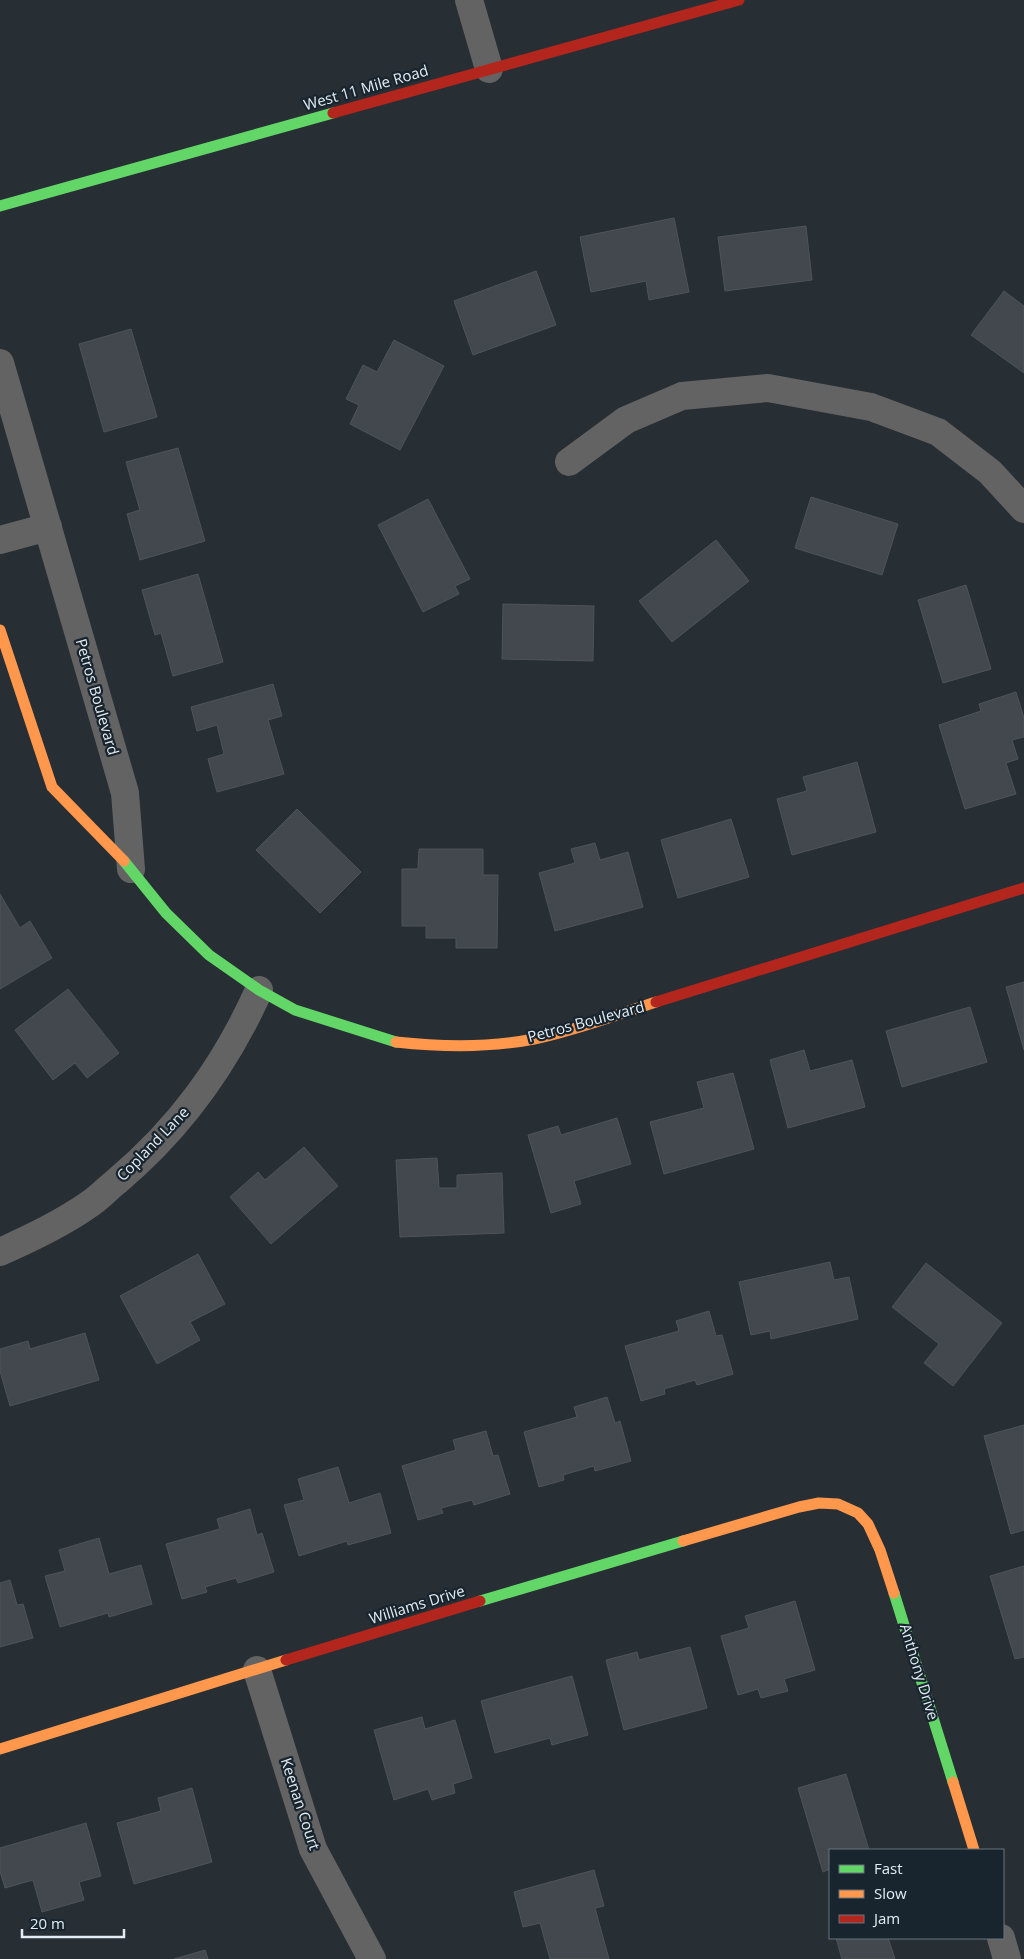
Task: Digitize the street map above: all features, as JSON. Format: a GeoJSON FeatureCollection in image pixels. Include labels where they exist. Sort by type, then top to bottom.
{"type":"FeatureCollection","features":[{"type":"Feature","properties":{"kind":"street"},"geometry":{"type":"LineString","coordinates":[[469,0],[489,69]]}},
{"type":"Feature","properties":{"kind":"street","name":"West 11 Mile Road"},"geometry":{"type":"LineString","coordinates":[[0,206],[739,0]]}},
{"type":"Feature","properties":{"kind":"street","name":"Petros Boulevard"},"geometry":{"type":"LineString","coordinates":[[0,363],[125,793],[131,869]]}},
{"type":"Feature","properties":{"kind":"street"},"geometry":{"type":"LineString","coordinates":[[569,462],[626,420],[682,396],[768,388],[871,407],[938,432],[990,472],[1024,509]]}},
{"type":"Feature","properties":{"kind":"street"},"geometry":{"type":"LineString","coordinates":[[0,540],[48,527]]}},
{"type":"Feature","properties":{"kind":"street","name":"Petros Boulevard"},"geometry":{"type":"LineString","coordinates":[[0,630],[52,787],[131,869],[166,913],[203,949],[258,990],[295,1010],[394,1042],[432,1046],[467,1045],[534,1038],[608,1018],[1024,888]]}},
{"type":"Feature","properties":{"kind":"street","name":"Copland Lane"},"geometry":{"type":"LineString","coordinates":[[0,1252],[29,1239],[91,1203],[137,1164],[182,1118],[217,1070],[242,1028],[258,990]]}},
{"type":"Feature","properties":{"kind":"street","name":"Williams Drive"},"geometry":{"type":"LineString","coordinates":[[0,1749],[455,1609],[813,1504],[829,1502],[845,1506]]}},
{"type":"Feature","properties":{"kind":"street","name":"Anthony Drive"},"geometry":{"type":"LineString","coordinates":[[845,1506],[860,1515],[870,1527],[883,1561],[974,1849]]}},
{"type":"Feature","properties":{"kind":"street","name":"Keenan Court"},"geometry":{"type":"LineString","coordinates":[[257,1670],[314,1849],[372,1959]]}},
{"type":"Feature","properties":{"kind":"street"},"geometry":{"type":"LineString","coordinates":[[1000,1939],[1007,1959]]}},
{"type":"Feature","properties":{"kind":"building"},"geometry":{"type":"Polygon","coordinates":[[[674,218],[689,292],[649,300],[646,281],[591,292],[580,237],[674,218]]]}},
{"type":"Feature","properties":{"kind":"building"},"geometry":{"type":"Polygon","coordinates":[[[806,226],[812,280],[725,291],[718,237],[806,226]]]}},
{"type":"Feature","properties":{"kind":"building"},"geometry":{"type":"Polygon","coordinates":[[[536,271],[556,325],[473,355],[454,301],[536,271]]]}},
{"type":"Feature","properties":{"kind":"building"},"geometry":{"type":"Polygon","coordinates":[[[1004,291],[1024,306],[1024,373],[971,335],[1004,291]]]}},
{"type":"Feature","properties":{"kind":"building"},"geometry":{"type":"Polygon","coordinates":[[[131,329],[157,417],[104,432],[79,344],[131,329]]]}},
{"type":"Feature","properties":{"kind":"building"},"geometry":{"type":"Polygon","coordinates":[[[394,340],[444,366],[400,450],[350,424],[359,405],[346,399],[363,365],[377,372],[394,340]]]}},
{"type":"Feature","properties":{"kind":"building"},"geometry":{"type":"Polygon","coordinates":[[[178,448],[205,541],[140,560],[127,514],[140,510],[126,462],[178,448]]]}},
{"type":"Feature","properties":{"kind":"building"},"geometry":{"type":"Polygon","coordinates":[[[811,497],[898,524],[882,575],[795,548],[811,497]]]}},
{"type":"Feature","properties":{"kind":"building"},"geometry":{"type":"Polygon","coordinates":[[[428,499],[470,579],[455,586],[459,594],[423,612],[378,525],[428,499]]]}},
{"type":"Feature","properties":{"kind":"building"},"geometry":{"type":"Polygon","coordinates":[[[716,540],[749,581],[672,642],[639,601],[716,540]]]}},
{"type":"Feature","properties":{"kind":"building"},"geometry":{"type":"Polygon","coordinates":[[[198,574],[223,662],[173,676],[161,633],[155,635],[142,590],[198,574]]]}},
{"type":"Feature","properties":{"kind":"building"},"geometry":{"type":"Polygon","coordinates":[[[966,585],[991,669],[943,683],[918,600],[966,585]]]}},
{"type":"Feature","properties":{"kind":"building"},"geometry":{"type":"Polygon","coordinates":[[[503,604],[594,606],[593,661],[502,659],[503,604]]]}},
{"type":"Feature","properties":{"kind":"building"},"geometry":{"type":"Polygon","coordinates":[[[273,684],[282,716],[268,720],[284,774],[217,792],[208,759],[224,754],[217,725],[197,731],[191,707],[273,684]]]}},
{"type":"Feature","properties":{"kind":"building"},"geometry":{"type":"Polygon","coordinates":[[[1016,692],[1024,718],[1024,737],[1012,740],[1018,759],[1006,763],[1016,794],[965,809],[939,725],[981,711],[979,704],[1016,692]]]}},
{"type":"Feature","properties":{"kind":"building"},"geometry":{"type":"Polygon","coordinates":[[[857,762],[876,832],[792,855],[777,799],[807,791],[803,777],[857,762]]]}},
{"type":"Feature","properties":{"kind":"building"},"geometry":{"type":"Polygon","coordinates":[[[297,809],[361,872],[320,913],[256,850],[297,809]]]}},
{"type":"Feature","properties":{"kind":"building"},"geometry":{"type":"Polygon","coordinates":[[[731,819],[749,877],[678,898],[661,840],[731,819]]]}},
{"type":"Feature","properties":{"kind":"building"},"geometry":{"type":"Polygon","coordinates":[[[595,843],[600,860],[628,852],[643,907],[555,931],[539,873],[575,863],[571,849],[595,843]]]}},
{"type":"Feature","properties":{"kind":"building"},"geometry":{"type":"Polygon","coordinates":[[[419,849],[483,849],[483,875],[498,875],[497,948],[456,948],[456,938],[426,938],[426,926],[402,926],[402,869],[418,869],[419,849]]]}},
{"type":"Feature","properties":{"kind":"building"},"geometry":{"type":"Polygon","coordinates":[[[0,894],[20,928],[30,921],[52,958],[0,989],[0,894]]]}},
{"type":"Feature","properties":{"kind":"building"},"geometry":{"type":"Polygon","coordinates":[[[1024,982],[1024,1050],[1006,987],[1024,982]]]}},
{"type":"Feature","properties":{"kind":"building"},"geometry":{"type":"Polygon","coordinates":[[[68,989],[119,1053],[87,1078],[75,1063],[53,1080],[15,1030],[68,989]]]}},
{"type":"Feature","properties":{"kind":"building"},"geometry":{"type":"Polygon","coordinates":[[[970,1007],[987,1062],[902,1087],[886,1031],[970,1007]]]}},
{"type":"Feature","properties":{"kind":"building"},"geometry":{"type":"Polygon","coordinates":[[[804,1050],[810,1071],[852,1060],[865,1107],[788,1128],[770,1060],[804,1050]]]}},
{"type":"Feature","properties":{"kind":"building"},"geometry":{"type":"Polygon","coordinates":[[[733,1073],[754,1149],[664,1174],[650,1122],[704,1108],[697,1082],[733,1073]]]}},
{"type":"Feature","properties":{"kind":"building"},"geometry":{"type":"Polygon","coordinates":[[[617,1118],[631,1164],[574,1181],[581,1204],[551,1213],[528,1135],[558,1126],[561,1135],[617,1118]]]}},
{"type":"Feature","properties":{"kind":"building"},"geometry":{"type":"Polygon","coordinates":[[[304,1147],[338,1186],[271,1244],[230,1197],[258,1172],[265,1180],[304,1147]]]}},
{"type":"Feature","properties":{"kind":"building"},"geometry":{"type":"Polygon","coordinates":[[[437,1158],[439,1188],[457,1188],[457,1175],[502,1173],[504,1233],[400,1237],[396,1160],[437,1158]]]}},
{"type":"Feature","properties":{"kind":"building"},"geometry":{"type":"Polygon","coordinates":[[[198,1254],[225,1304],[190,1322],[200,1340],[157,1364],[120,1296],[198,1254]]]}},
{"type":"Feature","properties":{"kind":"building"},"geometry":{"type":"Polygon","coordinates":[[[830,1262],[834,1280],[849,1277],[858,1319],[771,1339],[770,1331],[751,1335],[739,1282],[830,1262]]]}},
{"type":"Feature","properties":{"kind":"building"},"geometry":{"type":"Polygon","coordinates":[[[926,1263],[1002,1323],[953,1386],[924,1363],[939,1344],[892,1307],[926,1263]]]}},
{"type":"Feature","properties":{"kind":"building"},"geometry":{"type":"Polygon","coordinates":[[[709,1311],[716,1336],[722,1335],[733,1374],[697,1385],[695,1380],[664,1389],[665,1394],[641,1401],[625,1346],[679,1331],[676,1321],[709,1311]]]}},
{"type":"Feature","properties":{"kind":"building"},"geometry":{"type":"Polygon","coordinates":[[[85,1333],[99,1380],[10,1406],[0,1371],[0,1349],[28,1341],[30,1349],[85,1333]]]}},
{"type":"Feature","properties":{"kind":"building"},"geometry":{"type":"Polygon","coordinates":[[[607,1397],[615,1423],[620,1421],[631,1461],[595,1471],[594,1466],[563,1475],[564,1480],[539,1487],[524,1432],[577,1417],[574,1407],[607,1397]]]}},
{"type":"Feature","properties":{"kind":"building"},"geometry":{"type":"Polygon","coordinates":[[[1024,1425],[1024,1530],[1011,1534],[984,1436],[1024,1425]]]}},
{"type":"Feature","properties":{"kind":"building"},"geometry":{"type":"Polygon","coordinates":[[[486,1431],[493,1456],[498,1455],[510,1494],[474,1505],[472,1500],[441,1508],[443,1513],[418,1520],[402,1466],[456,1450],[453,1440],[486,1431]]]}},
{"type":"Feature","properties":{"kind":"building"},"geometry":{"type":"Polygon","coordinates":[[[338,1467],[349,1503],[380,1493],[391,1533],[348,1545],[347,1541],[299,1556],[284,1505],[304,1500],[298,1479],[338,1467]]]}},
{"type":"Feature","properties":{"kind":"building"},"geometry":{"type":"Polygon","coordinates":[[[250,1509],[257,1535],[262,1533],[274,1572],[238,1583],[236,1578],[205,1587],[207,1592],[182,1599],[166,1544],[220,1529],[217,1519],[250,1509]]]}},
{"type":"Feature","properties":{"kind":"building"},"geometry":{"type":"Polygon","coordinates":[[[99,1538],[109,1574],[141,1565],[152,1604],[109,1617],[108,1613],[60,1627],[45,1576],[65,1571],[59,1550],[99,1538]]]}},
{"type":"Feature","properties":{"kind":"building"},"geometry":{"type":"Polygon","coordinates":[[[1024,1566],[1024,1657],[1015,1659],[990,1576],[1024,1566]]]}},
{"type":"Feature","properties":{"kind":"building"},"geometry":{"type":"Polygon","coordinates":[[[10,1580],[17,1605],[23,1604],[33,1638],[0,1647],[0,1583],[10,1580]]]}},
{"type":"Feature","properties":{"kind":"building"},"geometry":{"type":"Polygon","coordinates":[[[795,1601],[815,1670],[784,1679],[788,1691],[761,1698],[758,1689],[738,1695],[721,1636],[749,1628],[745,1616],[795,1601]]]}},
{"type":"Feature","properties":{"kind":"building"},"geometry":{"type":"Polygon","coordinates":[[[690,1647],[707,1708],[624,1730],[606,1660],[637,1652],[639,1660],[690,1647]]]}},
{"type":"Feature","properties":{"kind":"building"},"geometry":{"type":"Polygon","coordinates":[[[572,1676],[588,1735],[552,1745],[550,1738],[495,1753],[481,1701],[572,1676]]]}},
{"type":"Feature","properties":{"kind":"building"},"geometry":{"type":"Polygon","coordinates":[[[422,1717],[425,1729],[455,1720],[472,1778],[453,1784],[455,1793],[432,1800],[428,1789],[394,1800],[374,1730],[422,1717]]]}},
{"type":"Feature","properties":{"kind":"building"},"geometry":{"type":"Polygon","coordinates":[[[846,1774],[869,1849],[829,1849],[829,1869],[823,1872],[798,1788],[846,1774]]]}},
{"type":"Feature","properties":{"kind":"building"},"geometry":{"type":"Polygon","coordinates":[[[192,1788],[212,1862],[134,1884],[117,1823],[161,1811],[158,1798],[192,1788]]]}},
{"type":"Feature","properties":{"kind":"building"},"geometry":{"type":"Polygon","coordinates":[[[86,1823],[101,1876],[79,1882],[84,1900],[42,1912],[33,1880],[5,1888],[0,1871],[0,1848],[86,1823]]]}},
{"type":"Feature","properties":{"kind":"building"},"geometry":{"type":"Polygon","coordinates":[[[594,1870],[604,1906],[595,1908],[609,1959],[550,1959],[540,1923],[523,1927],[514,1892],[594,1870]]]}},
{"type":"Feature","properties":{"kind":"building"},"geometry":{"type":"Polygon","coordinates":[[[836,1939],[888,1939],[895,1959],[842,1959],[836,1939]]]}},
{"type":"Feature","properties":{"kind":"building"},"geometry":{"type":"Polygon","coordinates":[[[205,1950],[208,1959],[174,1959],[205,1950]]]}},
{"type":"Feature","properties":{"kind":"traffic: fast"},"geometry":{"type":"LineString","coordinates":[[0,206],[333,113]]}},
{"type":"Feature","properties":{"kind":"traffic: fast"},"geometry":{"type":"LineString","coordinates":[[124,861],[166,913],[209,955],[259,990],[295,1010],[396,1042]]}},
{"type":"Feature","properties":{"kind":"traffic: fast"},"geometry":{"type":"LineString","coordinates":[[480,1601],[683,1541]]}},
{"type":"Feature","properties":{"kind":"traffic: fast"},"geometry":{"type":"LineString","coordinates":[[894,1593],[953,1782]]}},
{"type":"Feature","properties":{"kind":"traffic: slow"},"geometry":{"type":"LineString","coordinates":[[0,630],[52,787],[124,861]]}},
{"type":"Feature","properties":{"kind":"traffic: slow"},"geometry":{"type":"LineString","coordinates":[[396,1042],[465,1046],[517,1042],[564,1032],[656,1002]]}},
{"type":"Feature","properties":{"kind":"traffic: slow"},"geometry":{"type":"LineString","coordinates":[[683,1541],[799,1507],[819,1503],[838,1504],[858,1513],[868,1524],[880,1550],[894,1593]]}},
{"type":"Feature","properties":{"kind":"traffic: slow"},"geometry":{"type":"LineString","coordinates":[[0,1749],[286,1660]]}},
{"type":"Feature","properties":{"kind":"traffic: slow"},"geometry":{"type":"LineString","coordinates":[[953,1782],[974,1849]]}},
{"type":"Feature","properties":{"kind":"traffic: jam"},"geometry":{"type":"LineString","coordinates":[[333,113],[739,0]]}},
{"type":"Feature","properties":{"kind":"traffic: jam"},"geometry":{"type":"LineString","coordinates":[[656,1002],[1024,888]]}},
{"type":"Feature","properties":{"kind":"traffic: jam"},"geometry":{"type":"LineString","coordinates":[[286,1660],[480,1601]]}}]}
